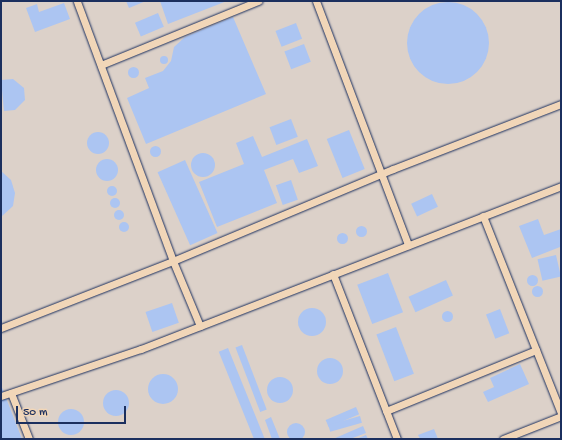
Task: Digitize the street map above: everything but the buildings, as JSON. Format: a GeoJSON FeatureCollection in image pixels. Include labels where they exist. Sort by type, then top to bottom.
{"type":"FeatureCollection","features":[{"type":"Feature","properties":{"kind":"lane"},"geometry":{"type":"LineString","coordinates":[[77,1],[173,261],[200,326]]}},
{"type":"Feature","properties":{"kind":"lane"},"geometry":{"type":"LineString","coordinates":[[101,65],[258,1]]}},
{"type":"Feature","properties":{"kind":"lane"},"geometry":{"type":"LineString","coordinates":[[316,1],[408,245]]}},
{"type":"Feature","properties":{"kind":"lane"},"geometry":{"type":"LineString","coordinates":[[1,328],[173,261],[381,174],[561,104]]}},
{"type":"Feature","properties":{"kind":"lane"},"geometry":{"type":"LineString","coordinates":[[1,396],[200,326],[561,186]]}},
{"type":"Feature","properties":{"kind":"lane"},"geometry":{"type":"LineString","coordinates":[[483,216],[561,413]]}},
{"type":"Feature","properties":{"kind":"lane"},"geometry":{"type":"LineString","coordinates":[[334,274],[397,439]]}},
{"type":"Feature","properties":{"kind":"lane"},"geometry":{"type":"LineString","coordinates":[[386,411],[536,350]]}},
{"type":"Feature","properties":{"kind":"lane"},"geometry":{"type":"LineString","coordinates":[[11,393],[29,439]]}},
{"type":"Feature","properties":{"kind":"lane"},"geometry":{"type":"LineString","coordinates":[[503,439],[561,416]]}},
{"type":"Feature","properties":{"kind":"shaded area"},"geometry":{"type":"Polygon","coordinates":[[[1,1],[561,1],[561,439],[1,439],[1,1]]]}}]}
